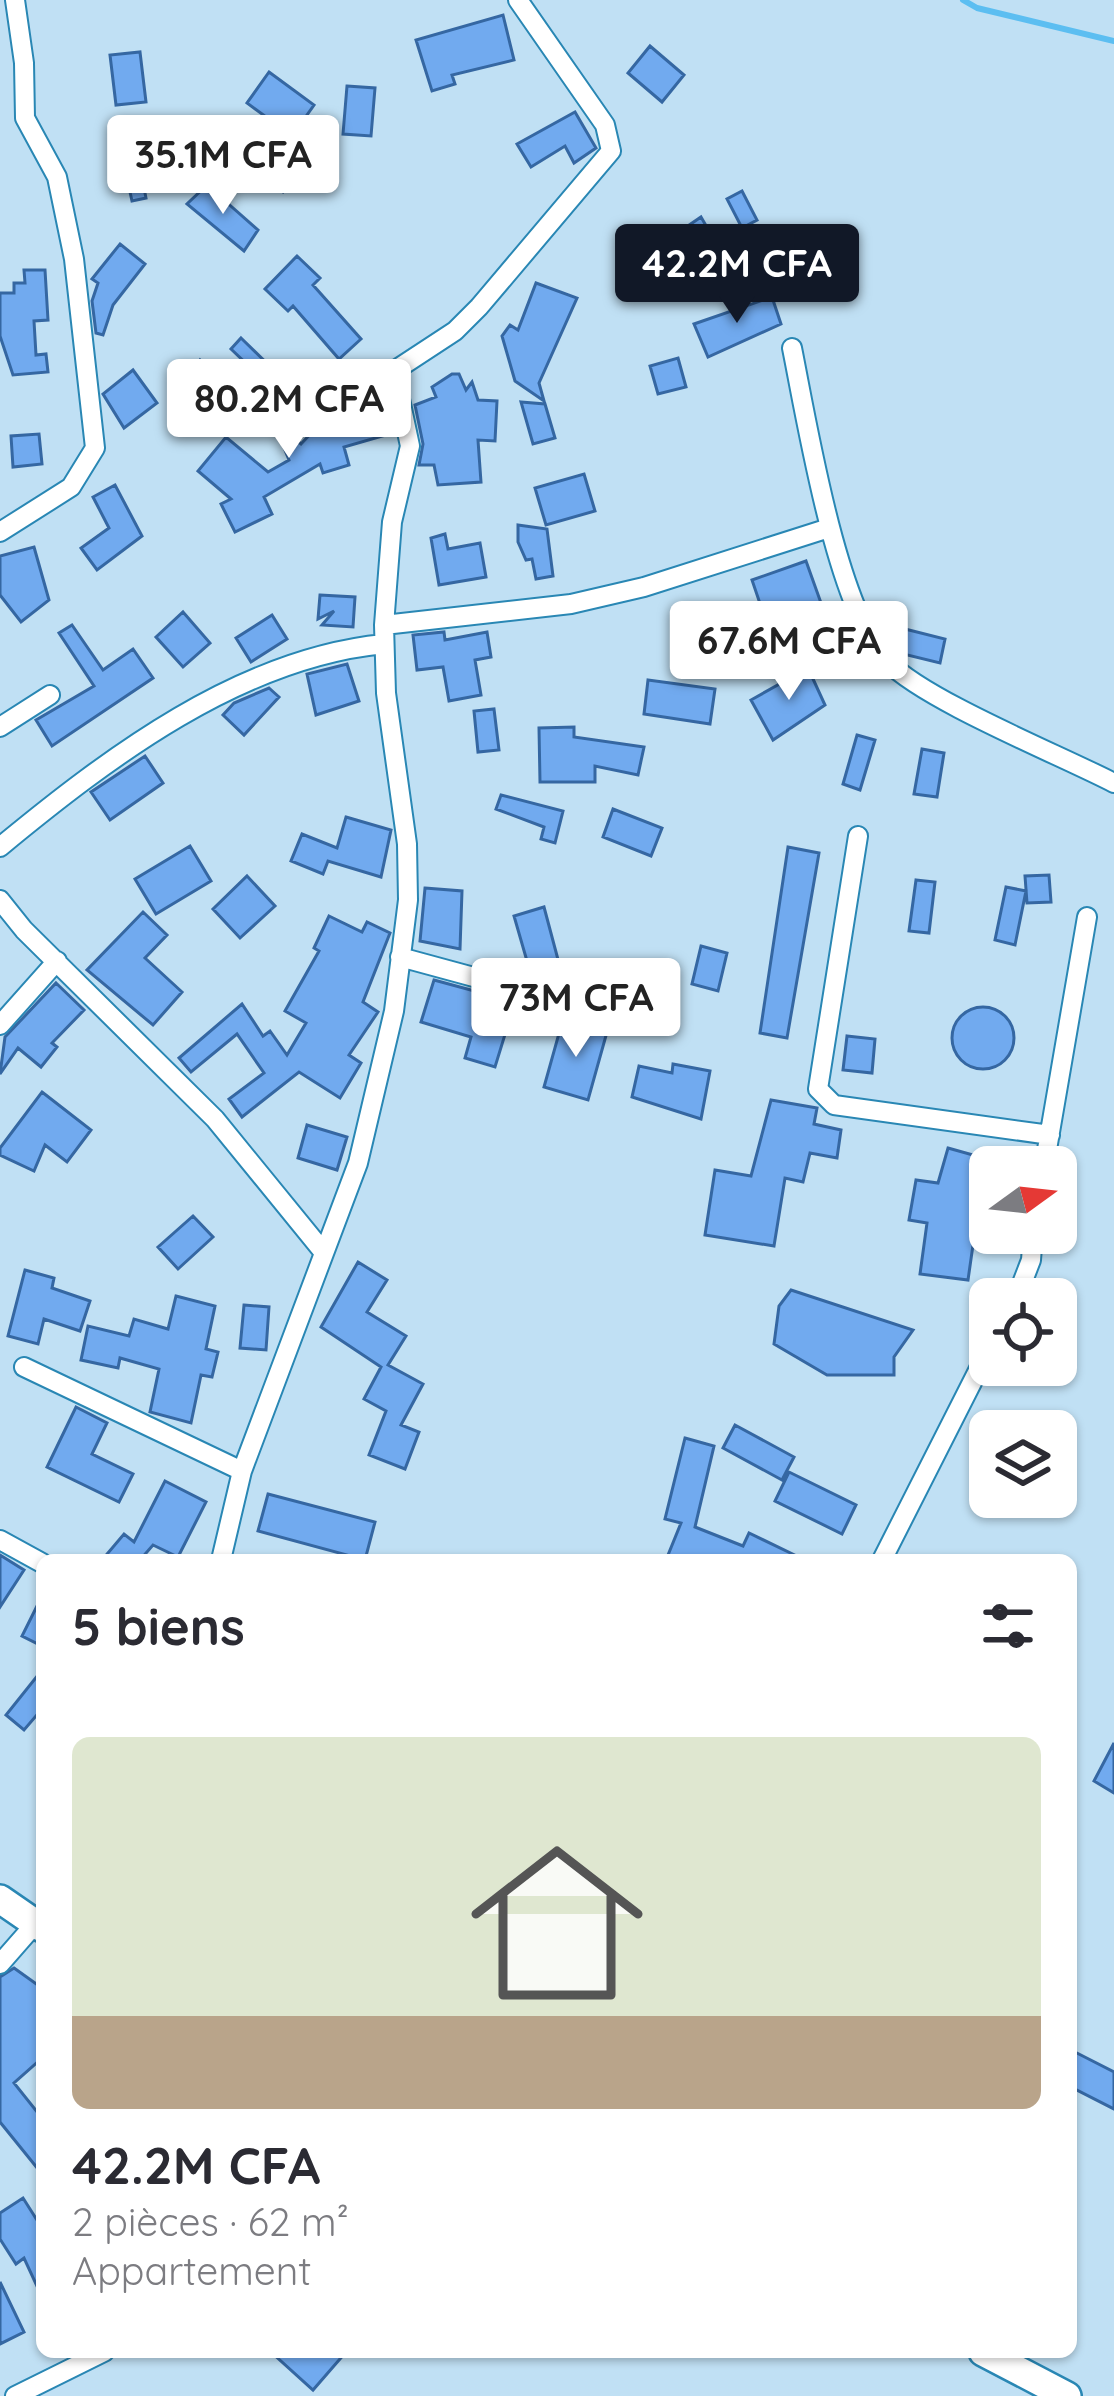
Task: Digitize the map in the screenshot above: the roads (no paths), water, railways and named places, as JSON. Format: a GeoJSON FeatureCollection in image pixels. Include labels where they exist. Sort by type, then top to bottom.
{"type":"FeatureCollection","features":[{"type":"Feature","properties":{"kind":"highway"},"geometry":{"type":"LineString","coordinates":[[0,1899],[36,1924]]}},
{"type":"Feature","properties":{"kind":"highway"},"geometry":{"type":"LineString","coordinates":[[994,2358],[1067,2396]]}},
{"type":"Feature","properties":{"kind":"street"},"geometry":{"type":"LineString","coordinates":[[0,532],[61,496],[95,448],[64,203],[46,154],[25,118],[24,63],[15,0]]}},
{"type":"Feature","properties":{"kind":"street"},"geometry":{"type":"LineString","coordinates":[[221,1554],[242,1471],[321,1249],[358,1163],[394,1011],[407,844],[386,693],[384,635],[392,522],[410,446],[395,367],[455,331],[479,307],[610,151],[605,125],[518,0]]}},
{"type":"Feature","properties":{"kind":"street"},"geometry":{"type":"LineString","coordinates":[[792,348],[829,528],[886,661],[930,690],[1114,783]]}},
{"type":"Feature","properties":{"kind":"street"},"geometry":{"type":"LineString","coordinates":[[0,847],[147,734],[293,663],[384,635],[644,587],[829,528]]}},
{"type":"Feature","properties":{"kind":"street"},"geometry":{"type":"LineString","coordinates":[[0,727],[50,695]]}},
{"type":"Feature","properties":{"kind":"street"},"geometry":{"type":"LineString","coordinates":[[858,836],[818,1089],[822,1098],[834,1106],[1050,1136]]}},
{"type":"Feature","properties":{"kind":"street"},"geometry":{"type":"LineString","coordinates":[[0,900],[240,1146],[321,1249]]}},
{"type":"Feature","properties":{"kind":"street"},"geometry":{"type":"LineString","coordinates":[[1048,1146],[1087,917]]}},
{"type":"Feature","properties":{"kind":"street"},"geometry":{"type":"LineString","coordinates":[[400,957],[647,1024]]}},
{"type":"Feature","properties":{"kind":"street"},"geometry":{"type":"LineString","coordinates":[[0,1025],[57,962]]}},
{"type":"Feature","properties":{"kind":"street"},"geometry":{"type":"LineString","coordinates":[[24,1367],[242,1471]]}},
{"type":"Feature","properties":{"kind":"street"},"geometry":{"type":"LineString","coordinates":[[885,1554],[970,1386]]}},
{"type":"Feature","properties":{"kind":"street"},"geometry":{"type":"LineString","coordinates":[[0,1540],[36,1560]]}},
{"type":"Feature","properties":{"kind":"street"},"geometry":{"type":"LineString","coordinates":[[0,1964],[36,1929]]}},
{"type":"Feature","properties":{"kind":"street"},"geometry":{"type":"LineString","coordinates":[[0,2392],[35,2391],[93,2358]]}},
{"type":"Feature","properties":{"kind":"waterway"},"geometry":{"type":"LineString","coordinates":[[963,0],[977,8],[1114,41]]}}]}
